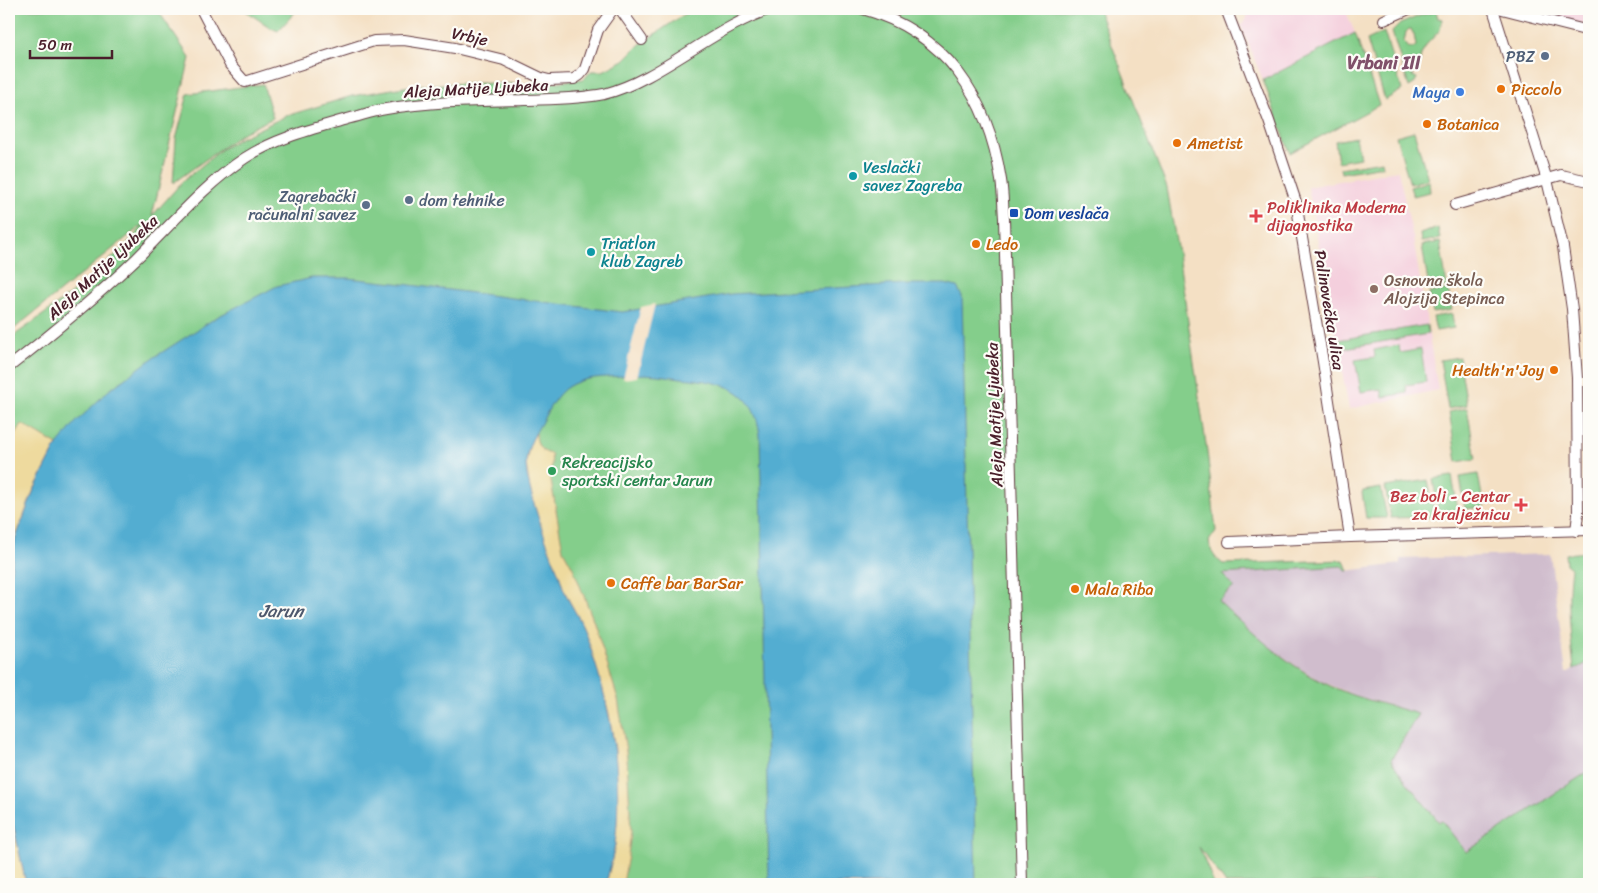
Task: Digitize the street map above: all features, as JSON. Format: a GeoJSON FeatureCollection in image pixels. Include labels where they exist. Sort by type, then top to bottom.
{"type":"FeatureCollection","features":[{"type":"Feature","properties":{"kind":"street","name":"Vrbje"},"geometry":{"type":"LineString","coordinates":[[201,9],[230,64],[245,82],[374,41],[404,40],[455,48],[504,60],[541,78],[550,80],[574,79],[585,69],[598,30],[613,9]]}},
{"type":"Feature","properties":{"kind":"street"},"geometry":{"type":"LineString","coordinates":[[620,9],[642,40]]}},
{"type":"Feature","properties":{"kind":"street","name":"Aleja Matije Ljubeka"},"geometry":{"type":"LineString","coordinates":[[9,367],[62,326],[108,286],[201,194],[244,158],[260,149],[305,131],[384,110],[442,102],[548,99],[606,93],[627,86],[748,18],[772,9]]}},
{"type":"Feature","properties":{"kind":"street","name":"Aleja Matije Ljubeka"},"geometry":{"type":"LineString","coordinates":[[863,9],[888,17],[915,32],[930,43],[948,61],[968,85],[977,100],[984,114],[998,159],[1002,182],[1004,218],[1022,884]]}},
{"type":"Feature","properties":{"kind":"street","name":"Palinovečka ulica"},"geometry":{"type":"LineString","coordinates":[[1226,9],[1270,121],[1296,202],[1324,362],[1350,537]]}},
{"type":"Feature","properties":{"kind":"street"},"geometry":{"type":"LineString","coordinates":[[1384,20],[1409,9]]}},
{"type":"Feature","properties":{"kind":"street"},"geometry":{"type":"LineString","coordinates":[[1494,9],[1547,180],[1563,247],[1572,309],[1577,378],[1578,514],[1576,531]]}},
{"type":"Feature","properties":{"kind":"street"},"geometry":{"type":"LineString","coordinates":[[1502,9],[1589,32]]}},
{"type":"Feature","properties":{"kind":"street"},"geometry":{"type":"LineString","coordinates":[[1455,205],[1561,175],[1589,180]]}},
{"type":"Feature","properties":{"kind":"street"},"geometry":{"type":"LineString","coordinates":[[1229,542],[1589,530]]}},
{"type":"Feature","properties":{"kind":"shaded area"},"geometry":{"type":"Polygon","coordinates":[[[1244,9],[1345,9],[1355,33],[1263,80],[1241,26],[1247,18],[1244,9]]]}},
{"type":"Feature","properties":{"kind":"shaded area"},"geometry":{"type":"Polygon","coordinates":[[[1519,9],[1589,9],[1589,25],[1519,9]]]}},
{"type":"Feature","properties":{"kind":"shaded area","name":"Osnovna škola Alojzija Stepinca"},"geometry":{"type":"Polygon","coordinates":[[[1398,170],[1413,237],[1438,390],[1349,409],[1308,187],[1398,170]]]}},
{"type":"Feature","properties":{"kind":"shaded area"},"geometry":{"type":"Polygon","coordinates":[[[1550,554],[1566,673],[1589,662],[1589,771],[1466,853],[1442,821],[1439,822],[1404,779],[1391,760],[1417,714],[1354,695],[1321,681],[1257,638],[1218,601],[1234,587],[1222,574],[1342,566],[1346,571],[1401,564],[1401,559],[1550,554]]]}},
{"type":"Feature","properties":{"kind":"green space","name":"Rekreacijsko sportski centar Jarun"},"geometry":{"type":"Polygon","coordinates":[[[9,9],[157,9],[190,58],[152,216],[182,182],[222,149],[240,138],[286,116],[352,96],[416,85],[475,83],[539,84],[584,79],[591,71],[603,71],[624,60],[639,45],[692,9],[1098,9],[1167,188],[1207,451],[1216,531],[1209,541],[1212,552],[1223,564],[1344,560],[1348,571],[1342,566],[1222,574],[1234,587],[1218,601],[1279,655],[1320,681],[1355,696],[1418,714],[1391,760],[1439,822],[1442,821],[1466,852],[1589,771],[1589,884],[1226,884],[1199,847],[1214,884],[9,884],[9,339],[46,313],[100,270],[147,221],[9,333],[9,9]]]}},
{"type":"Feature","properties":{"kind":"green space"},"geometry":{"type":"Polygon","coordinates":[[[245,9],[298,9],[278,31],[245,9]]]}},
{"type":"Feature","properties":{"kind":"green space"},"geometry":{"type":"Polygon","coordinates":[[[1436,11],[1438,18],[1442,19],[1440,30],[1427,44],[1421,55],[1419,67],[1412,72],[1412,76],[1417,78],[1414,84],[1409,87],[1392,32],[1400,24],[1436,11]],[[1411,29],[1406,32],[1404,42],[1407,47],[1413,48],[1416,46],[1411,29]]]}},
{"type":"Feature","properties":{"kind":"green space"},"geometry":{"type":"Polygon","coordinates":[[[1384,32],[1402,90],[1385,100],[1367,40],[1384,32]]]}},
{"type":"Feature","properties":{"kind":"green space"},"geometry":{"type":"Polygon","coordinates":[[[1355,33],[1379,105],[1290,153],[1263,80],[1355,33]]]}},
{"type":"Feature","properties":{"kind":"green space"},"geometry":{"type":"Polygon","coordinates":[[[263,84],[273,118],[244,132],[173,183],[176,139],[188,94],[263,84]]]}},
{"type":"Feature","properties":{"kind":"green space"},"geometry":{"type":"Polygon","coordinates":[[[1414,131],[1428,179],[1410,184],[1396,136],[1414,131]]]}},
{"type":"Feature","properties":{"kind":"green space"},"geometry":{"type":"Polygon","coordinates":[[[1356,137],[1360,158],[1338,162],[1335,141],[1356,137]]]}},
{"type":"Feature","properties":{"kind":"green space"},"geometry":{"type":"Polygon","coordinates":[[[1382,161],[1383,166],[1341,173],[1340,168],[1382,161]]]}},
{"type":"Feature","properties":{"kind":"green space"},"geometry":{"type":"Polygon","coordinates":[[[1429,181],[1430,192],[1413,196],[1410,187],[1429,181]]]}},
{"type":"Feature","properties":{"kind":"green space"},"geometry":{"type":"Polygon","coordinates":[[[1438,228],[1440,239],[1421,242],[1420,234],[1438,228]]]}},
{"type":"Feature","properties":{"kind":"green space"},"geometry":{"type":"Polygon","coordinates":[[[1440,242],[1447,286],[1429,289],[1422,245],[1440,242]]]}},
{"type":"Feature","properties":{"kind":"green space"},"geometry":{"type":"Polygon","coordinates":[[[1448,289],[1452,310],[1433,313],[1429,293],[1448,289]]]}},
{"type":"Feature","properties":{"kind":"green space"},"geometry":{"type":"Polygon","coordinates":[[[1452,314],[1454,328],[1436,331],[1433,317],[1452,314]]]}},
{"type":"Feature","properties":{"kind":"green space"},"geometry":{"type":"Polygon","coordinates":[[[1427,325],[1428,334],[1339,349],[1338,340],[1427,325]]]}},
{"type":"Feature","properties":{"kind":"green space"},"geometry":{"type":"Polygon","coordinates":[[[1399,345],[1400,353],[1421,349],[1426,382],[1406,385],[1407,393],[1383,397],[1381,389],[1361,392],[1355,360],[1375,357],[1374,350],[1399,345]]]}},
{"type":"Feature","properties":{"kind":"green space"},"geometry":{"type":"Polygon","coordinates":[[[1459,357],[1467,405],[1448,409],[1440,360],[1459,357]]]}},
{"type":"Feature","properties":{"kind":"green space"},"geometry":{"type":"Polygon","coordinates":[[[1467,408],[1476,459],[1457,462],[1449,412],[1467,408]]]}},
{"type":"Feature","properties":{"kind":"green space"},"geometry":{"type":"Polygon","coordinates":[[[1478,474],[1484,507],[1465,509],[1460,477],[1478,474]]]}},
{"type":"Feature","properties":{"kind":"green space"},"geometry":{"type":"Polygon","coordinates":[[[1452,476],[1459,516],[1439,516],[1433,479],[1452,476]]]}},
{"type":"Feature","properties":{"kind":"green space"},"geometry":{"type":"Polygon","coordinates":[[[1428,480],[1435,517],[1391,518],[1385,487],[1428,480]]]}},
{"type":"Feature","properties":{"kind":"green space"},"geometry":{"type":"Polygon","coordinates":[[[1381,488],[1387,518],[1366,518],[1363,491],[1381,488]]]}},
{"type":"Feature","properties":{"kind":"green space"},"geometry":{"type":"Polygon","coordinates":[[[1589,552],[1589,662],[1574,670],[1569,606],[1571,568],[1566,564],[1565,554],[1589,552]]]}},
{"type":"Feature","properties":{"kind":"sand"},"geometry":{"type":"Polygon","coordinates":[[[22,424],[57,445],[33,492],[15,540],[9,585],[9,445],[22,424]]]}},
{"type":"Feature","properties":{"kind":"sand"},"geometry":{"type":"Polygon","coordinates":[[[536,433],[539,446],[551,454],[550,475],[563,550],[573,568],[594,622],[618,699],[627,758],[631,832],[623,884],[606,884],[615,845],[617,822],[615,749],[609,714],[583,627],[564,591],[537,516],[526,463],[530,441],[536,433]]]}},
{"type":"Feature","properties":{"kind":"sand"},"geometry":{"type":"Polygon","coordinates":[[[9,787],[13,823],[26,884],[9,884],[9,787]]]}},
{"type":"Feature","properties":{"kind":"water","name":"Jarun"},"geometry":{"type":"Polygon","coordinates":[[[312,278],[348,278],[395,283],[622,312],[731,294],[903,284],[945,284],[957,287],[962,296],[976,884],[769,884],[760,435],[757,419],[751,406],[743,397],[734,390],[722,385],[645,374],[595,378],[580,381],[568,387],[556,398],[535,434],[526,462],[529,483],[544,535],[564,590],[586,635],[610,719],[616,761],[618,802],[615,844],[606,884],[26,884],[13,823],[9,787],[9,585],[15,540],[33,492],[57,445],[76,422],[108,391],[150,360],[217,317],[277,286],[312,278]]]}},
{"type":"Feature","properties":{"kind":"pier"},"geometry":{"type":"Polygon","coordinates":[[[655,304],[637,377],[623,379],[641,307],[655,304]]]}},
{"type":"Feature","properties":{"kind":"place","name":"PBZ"},"geometry":{"type":"Point","coordinates":[1545,56]}},
{"type":"Feature","properties":{"kind":"place","name":"Piccolo"},"geometry":{"type":"Point","coordinates":[1501,89]}},
{"type":"Feature","properties":{"kind":"place","name":"Maya"},"geometry":{"type":"Point","coordinates":[1460,92]}},
{"type":"Feature","properties":{"kind":"place","name":"Botanica"},"geometry":{"type":"Point","coordinates":[1427,124]}},
{"type":"Feature","properties":{"kind":"place","name":"Ametist"},"geometry":{"type":"Point","coordinates":[1177,143]}},
{"type":"Feature","properties":{"kind":"place","name":"Veslački savez Zagreba"},"geometry":{"type":"Point","coordinates":[853,176]}},
{"type":"Feature","properties":{"kind":"place","name":"dom tehnike"},"geometry":{"type":"Point","coordinates":[409,200]}},
{"type":"Feature","properties":{"kind":"place","name":"Zagrebački računalni savez"},"geometry":{"type":"Point","coordinates":[366,205]}},
{"type":"Feature","properties":{"kind":"place","name":"Dom veslača"},"geometry":{"type":"Point","coordinates":[1014,213]}},
{"type":"Feature","properties":{"kind":"place","name":"Poliklinika Moderna dijagnostika"},"geometry":{"type":"Point","coordinates":[1256,216]}},
{"type":"Feature","properties":{"kind":"place","name":"Ledo"},"geometry":{"type":"Point","coordinates":[976,244]}},
{"type":"Feature","properties":{"kind":"place","name":"Triatlon klub Zagreb"},"geometry":{"type":"Point","coordinates":[591,252]}},
{"type":"Feature","properties":{"kind":"place","name":"Osnovna škola Alojzija Stepinca"},"geometry":{"type":"Point","coordinates":[1374,289]}},
{"type":"Feature","properties":{"kind":"place","name":"Health'n'Joy"},"geometry":{"type":"Point","coordinates":[1554,370]}},
{"type":"Feature","properties":{"kind":"place","name":"Rekreacijsko sportski centar Jarun"},"geometry":{"type":"Point","coordinates":[552,471]}},
{"type":"Feature","properties":{"kind":"place","name":"Bez boli - Centar za kralježnicu"},"geometry":{"type":"Point","coordinates":[1521,505]}},
{"type":"Feature","properties":{"kind":"place","name":"Caffe bar BarSar"},"geometry":{"type":"Point","coordinates":[611,583]}},
{"type":"Feature","properties":{"kind":"place","name":"Mala Riba"},"geometry":{"type":"Point","coordinates":[1075,589]}},
{"type":"Feature","properties":{"kind":"district","name":"Vrbani III"},"geometry":{"type":"Point","coordinates":[1384,63]}}]}
